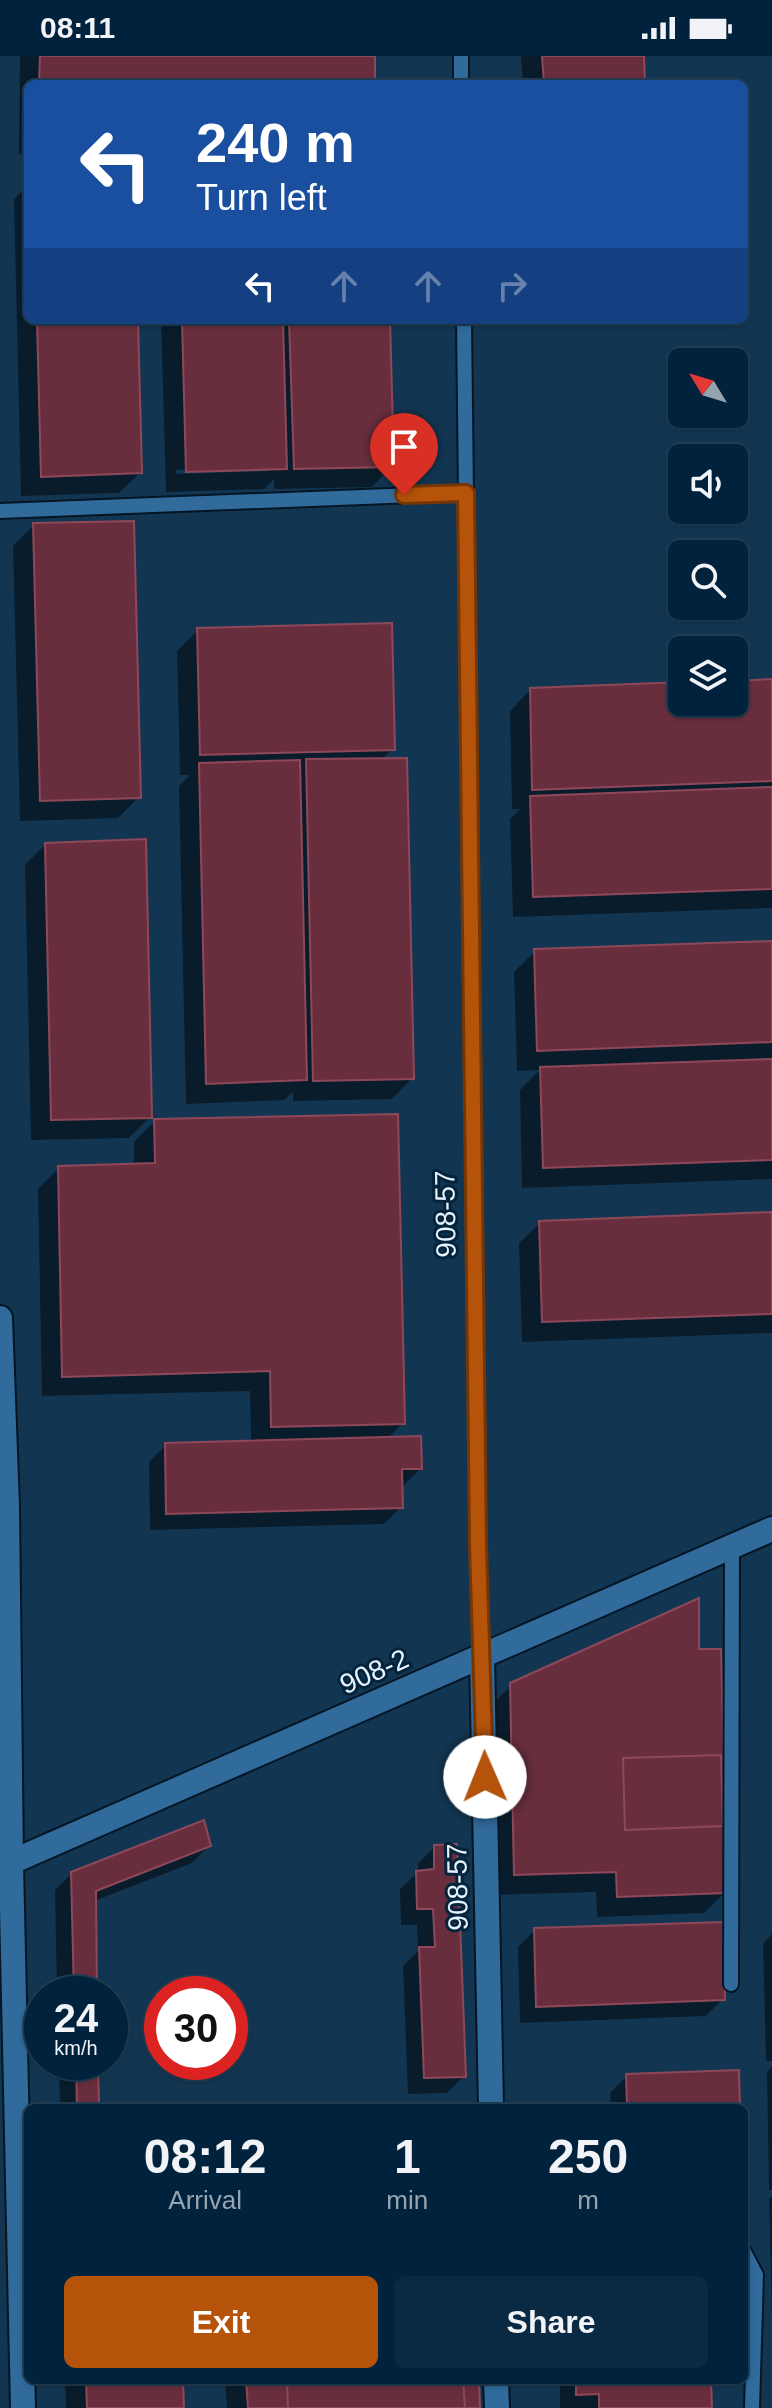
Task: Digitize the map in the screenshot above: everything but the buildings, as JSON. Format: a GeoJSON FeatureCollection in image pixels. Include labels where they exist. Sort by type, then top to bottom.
{"type":"FeatureCollection","features":[{"type":"Feature","properties":{"kind":"street"},"geometry":{"type":"LineString","coordinates":[[0,1318],[7,1506],[5,1865],[23,2408]]}},
{"type":"Feature","properties":{"kind":"street","name":"908-2"},"geometry":{"type":"LineString","coordinates":[[5,1865],[772,1529]]}},
{"type":"Feature","properties":{"kind":"street","name":"908-57"},"geometry":{"type":"LineString","coordinates":[[482,1656],[491,2104]]}},
{"type":"Feature","properties":{"kind":"street"},"geometry":{"type":"LineString","coordinates":[[496,2384],[497,2408]]}},
{"type":"Feature","properties":{"kind":"lane"},"geometry":{"type":"LineString","coordinates":[[461,56],[461,80]]}},
{"type":"Feature","properties":{"kind":"lane","name":"908-57"},"geometry":{"type":"LineString","coordinates":[[464,324],[478,1545],[482,1656]]}},
{"type":"Feature","properties":{"kind":"lane"},"geometry":{"type":"LineString","coordinates":[[0,511],[466,493]]}},
{"type":"Feature","properties":{"kind":"lane"},"geometry":{"type":"LineString","coordinates":[[731,1984],[732,1546]]}},
{"type":"Feature","properties":{"kind":"lane"},"geometry":{"type":"LineString","coordinates":[[748,2260],[756,2275],[752,2408]]}},
{"type":"Feature","properties":{"kind":"shaded area"},"geometry":{"type":"Polygon","coordinates":[[[0,56],[772,56],[772,2408],[0,2408],[0,56]]]}},
{"type":"Feature","properties":{"kind":"route"},"geometry":{"type":"LineString","coordinates":[[404,495],[466,493],[478,1545],[485,1777]]}}]}
